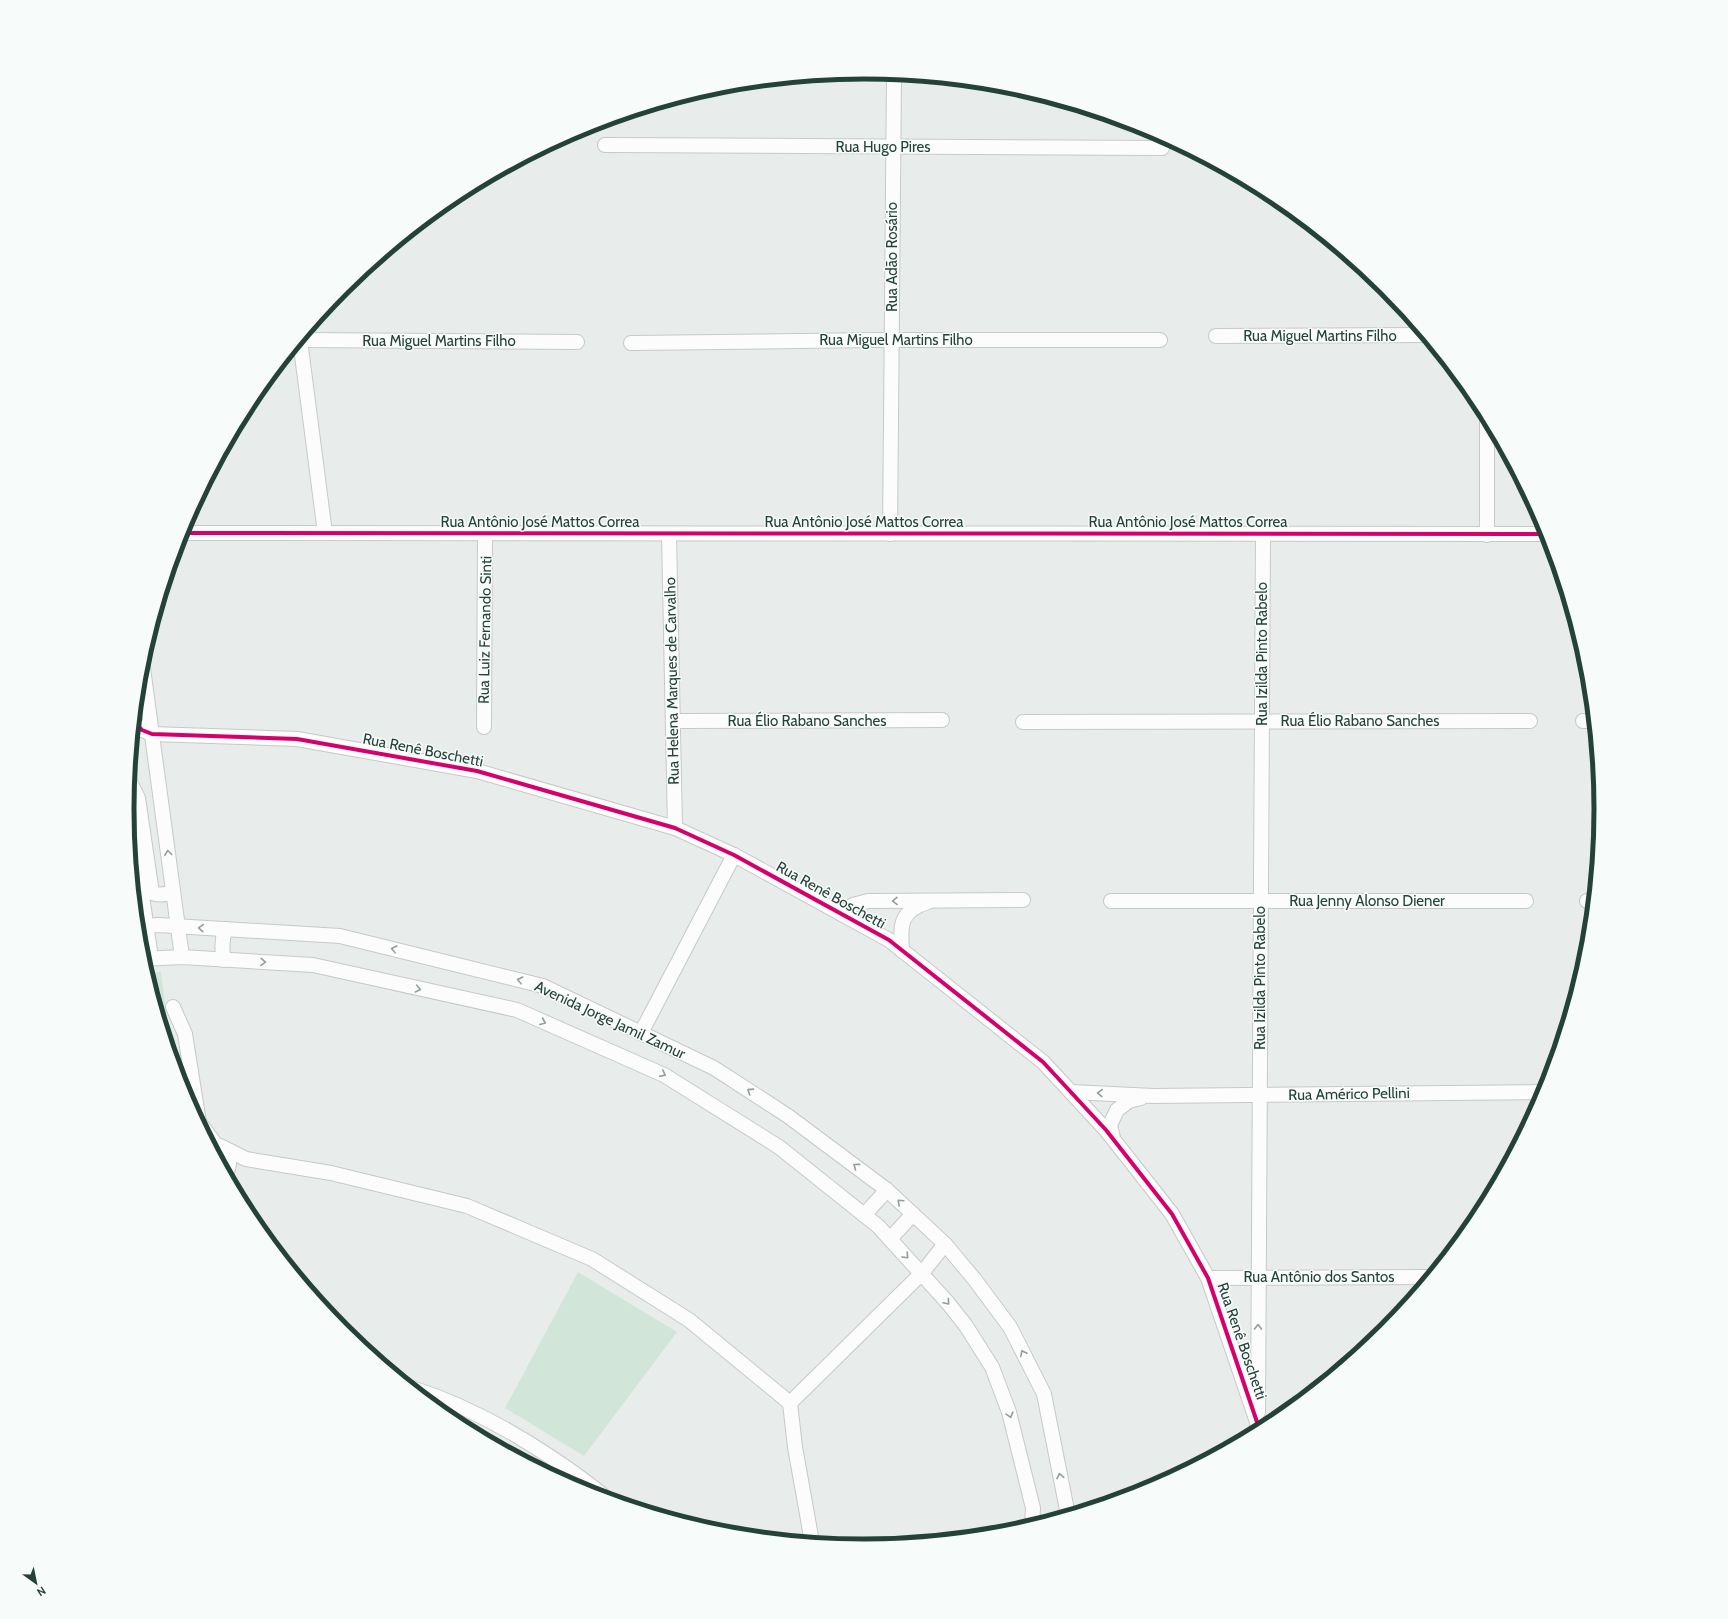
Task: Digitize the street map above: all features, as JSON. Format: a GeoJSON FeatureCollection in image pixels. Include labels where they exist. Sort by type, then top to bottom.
{"type":"FeatureCollection","features":[{"type":"Feature","properties":{"kind":"street","name":"Rua Adão Rosário"},"geometry":{"type":"LineString","coordinates":[[890,534],[894,80]]}},
{"type":"Feature","properties":{"kind":"street","name":"Rua Hugo Pires"},"geometry":{"type":"LineString","coordinates":[[605,145],[1162,148]]}},
{"type":"Feature","properties":{"kind":"street","name":"Rua Miguel Martins Filho"},"geometry":{"type":"LineString","coordinates":[[1216,336],[1419,335]]}},
{"type":"Feature","properties":{"kind":"street","name":"Rua Miguel Martins Filho"},"geometry":{"type":"LineString","coordinates":[[305,340],[577,342]]}},
{"type":"Feature","properties":{"kind":"street","name":"Rua Miguel Martins Filho"},"geometry":{"type":"LineString","coordinates":[[631,343],[892,340],[1160,340]]}},
{"type":"Feature","properties":{"kind":"street"},"geometry":{"type":"LineString","coordinates":[[301,345],[325,532]]}},
{"type":"Feature","properties":{"kind":"street"},"geometry":{"type":"LineString","coordinates":[[1487,429],[1487,535]]}},
{"type":"Feature","properties":{"kind":"street","name":"Rua Antônio José Mattos Correa"},"geometry":{"type":"LineString","coordinates":[[188,533],[1541,534]]}},
{"type":"Feature","properties":{"kind":"street","name":"Rua Luiz Fernando Sinti"},"geometry":{"type":"LineString","coordinates":[[484,727],[486,534]]}},
{"type":"Feature","properties":{"kind":"street","name":"Rua Helena Marques de Carvalho"},"geometry":{"type":"LineString","coordinates":[[668,534],[675,828]]}},
{"type":"Feature","properties":{"kind":"street","name":"Rua Izilda Pinto Rabelo"},"geometry":{"type":"LineString","coordinates":[[1258,1424],[1263,534]]}},
{"type":"Feature","properties":{"kind":"street"},"geometry":{"type":"LineString","coordinates":[[145,684],[182,957]]}},
{"type":"Feature","properties":{"kind":"street","name":"Rua Élio Rabano Sanches"},"geometry":{"type":"LineString","coordinates":[[673,723],[680,721],[942,720]]}},
{"type":"Feature","properties":{"kind":"street","name":"Rua Élio Rabano Sanches"},"geometry":{"type":"LineString","coordinates":[[1023,722],[1530,721]]}},
{"type":"Feature","properties":{"kind":"street"},"geometry":{"type":"LineString","coordinates":[[139,727],[142,730],[152,734]]}},
{"type":"Feature","properties":{"kind":"street","name":"Rua Renê Boschetti"},"geometry":{"type":"LineString","coordinates":[[152,734],[297,739],[477,771],[675,828],[734,855],[889,940],[1043,1062],[1113,1138],[1172,1214],[1208,1278],[1258,1425]]}},
{"type":"Feature","properties":{"kind":"street"},"geometry":{"type":"LineString","coordinates":[[134,791],[138,798],[152,893],[157,895],[167,894],[173,891]]}},
{"type":"Feature","properties":{"kind":"street"},"geometry":{"type":"LineString","coordinates":[[641,1033],[734,855]]}},
{"type":"Feature","properties":{"kind":"street"},"geometry":{"type":"LineString","coordinates":[[902,951],[901,934],[903,921],[915,906],[934,900]]}},
{"type":"Feature","properties":{"kind":"street"},"geometry":{"type":"LineString","coordinates":[[842,914],[852,904],[868,901],[1023,900]]}},
{"type":"Feature","properties":{"kind":"street","name":"Rua Jenny Alonso Diener"},"geometry":{"type":"LineString","coordinates":[[1111,901],[1526,901]]}},
{"type":"Feature","properties":{"kind":"street","name":"Avenida Jorge Jamil Zamur"},"geometry":{"type":"LineString","coordinates":[[144,926],[178,926],[340,936],[543,986],[714,1068],[788,1116],[887,1190],[945,1244],[974,1280],[1010,1327],[1044,1394],[1067,1511]]}},
{"type":"Feature","properties":{"kind":"street"},"geometry":{"type":"LineString","coordinates":[[224,960],[222,940],[225,929]]}},
{"type":"Feature","properties":{"kind":"street","name":"Avenida Jorge Jamil Zamur"},"geometry":{"type":"LineString","coordinates":[[149,958],[182,957],[313,965],[516,1010],[664,1075],[779,1147],[878,1226],[922,1273],[966,1326],[992,1367],[1009,1412],[1033,1508],[1032,1520]]}},
{"type":"Feature","properties":{"kind":"street"},"geometry":{"type":"LineString","coordinates":[[173,1007],[185,1034],[196,1105]]}},
{"type":"Feature","properties":{"kind":"street","name":"Rua Américo Pellini"},"geometry":{"type":"LineString","coordinates":[[1071,1092],[1153,1096],[1538,1092]]}},
{"type":"Feature","properties":{"kind":"street","name":"Rua Américo Pellini"},"geometry":{"type":"LineString","coordinates":[[1113,1138],[1110,1125],[1117,1110],[1129,1101],[1153,1096]]}},
{"type":"Feature","properties":{"kind":"street"},"geometry":{"type":"LineString","coordinates":[[217,1146],[246,1159],[332,1173],[467,1206],[592,1259],[689,1320],[790,1403],[795,1447],[811,1538]]}},
{"type":"Feature","properties":{"kind":"street"},"geometry":{"type":"LineString","coordinates":[[217,1146],[229,1155],[230,1163],[228,1168]]}},
{"type":"Feature","properties":{"kind":"street"},"geometry":{"type":"LineString","coordinates":[[229,1170],[246,1159]]}},
{"type":"Feature","properties":{"kind":"street"},"geometry":{"type":"LineString","coordinates":[[864,1215],[887,1190]]}},
{"type":"Feature","properties":{"kind":"street"},"geometry":{"type":"LineString","coordinates":[[890,1239],[912,1214]]}},
{"type":"Feature","properties":{"kind":"street"},"geometry":{"type":"LineString","coordinates":[[790,1403],[922,1273],[945,1244]]}},
{"type":"Feature","properties":{"kind":"street","name":"Rua Antônio dos Santos"},"geometry":{"type":"LineString","coordinates":[[1208,1278],[1425,1277]]}},
{"type":"Feature","properties":{"kind":"street"},"geometry":{"type":"LineString","coordinates":[[424,1393],[483,1416],[522,1439],[588,1482],[595,1488]]}},
{"type":"Feature","properties":{"kind":"green space"},"geometry":{"type":"Polygon","coordinates":[[[161,972],[169,1033],[158,999],[152,973],[161,972]]]}},
{"type":"Feature","properties":{"kind":"green space"},"geometry":{"type":"Polygon","coordinates":[[[578,1272],[677,1332],[584,1456],[505,1408],[578,1272]]]}},
{"type":"Feature","properties":{"kind":"cycle path"},"geometry":{"type":"LineString","coordinates":[[188,533],[1541,534]]}},
{"type":"Feature","properties":{"kind":"cycle path"},"geometry":{"type":"LineString","coordinates":[[139,727],[142,730],[152,734],[297,739],[477,771],[675,828],[734,855],[889,940],[1043,1062],[1106,1130],[1172,1214],[1208,1278],[1257,1425]]}}]}
